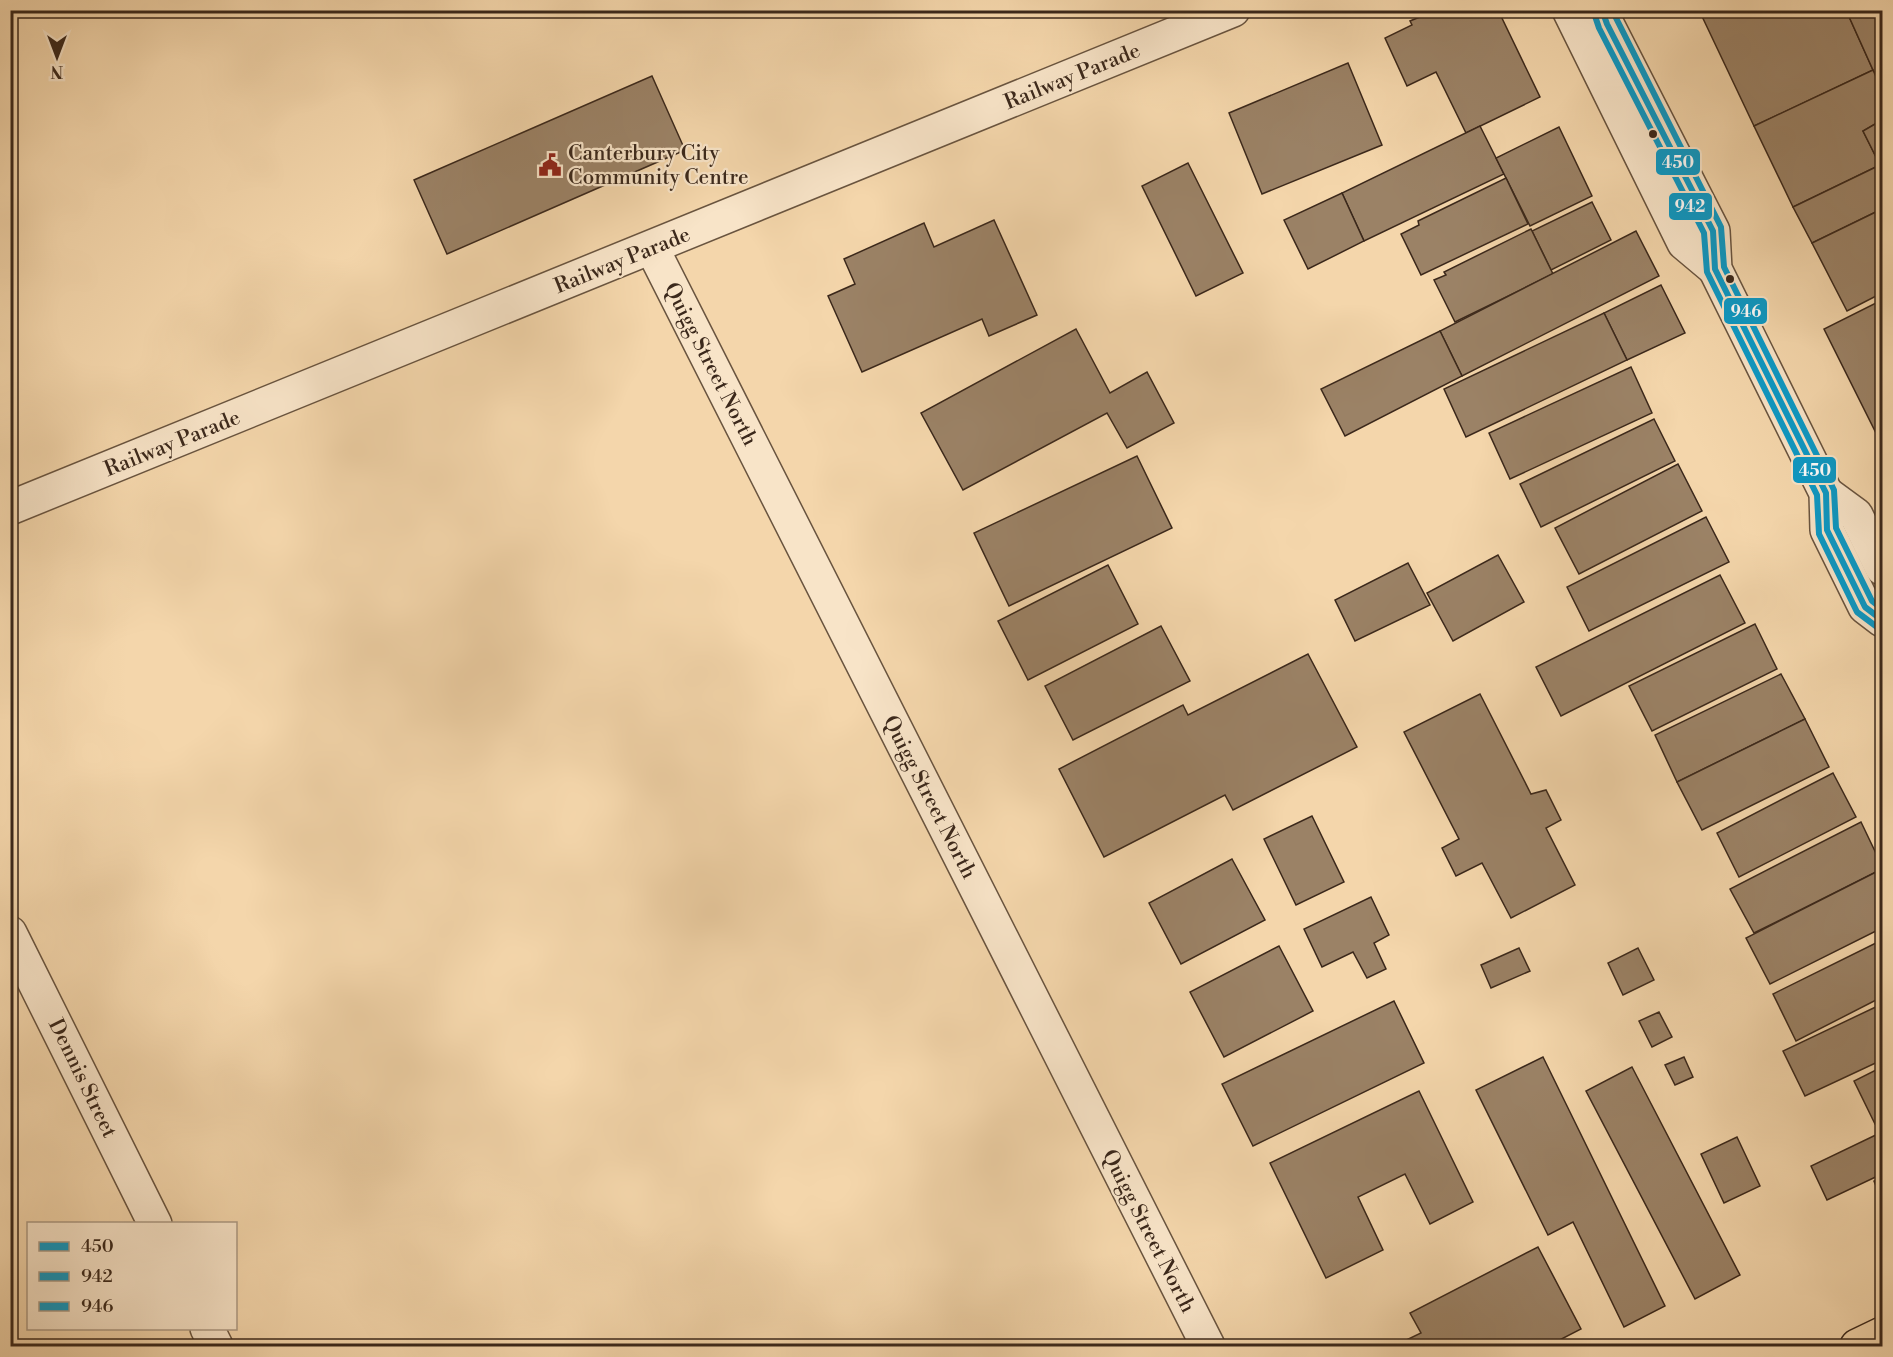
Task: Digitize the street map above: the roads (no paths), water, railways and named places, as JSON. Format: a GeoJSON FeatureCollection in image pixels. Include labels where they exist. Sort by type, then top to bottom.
{"type":"FeatureCollection","features":[{"type":"Feature","properties":{"kind":"main road"},"geometry":{"type":"LineString","coordinates":[[1857,1347],[1882,1334]]}},
{"type":"Feature","properties":{"kind":"street","name":"Railway Parade"},"geometry":{"type":"LineString","coordinates":[[10,508],[1233,10]]}},
{"type":"Feature","properties":{"kind":"street"},"geometry":{"type":"LineString","coordinates":[[1569,10],[1683,243],[1715,269]]}},
{"type":"Feature","properties":{"kind":"street"},"geometry":{"type":"LineString","coordinates":[[1602,10],[1606,24],[1713,231],[1715,269],[1826,492],[1827,530],[1865,607],[1882,620]]}},
{"type":"Feature","properties":{"kind":"street","name":"Quigg Street North"},"geometry":{"type":"LineString","coordinates":[[652,248],[1208,1347]]}},
{"type":"Feature","properties":{"kind":"street"},"geometry":{"type":"LineString","coordinates":[[1826,492],[1856,515],[1882,568]]}},
{"type":"Feature","properties":{"kind":"street","name":"Dennis Street"},"geometry":{"type":"LineString","coordinates":[[10,933],[153,1222]]}},
{"type":"Feature","properties":{"kind":"street"},"geometry":{"type":"LineString","coordinates":[[208,1330],[216,1347]]}},
{"type":"Feature","properties":{"kind":"place","name":"Canterbury City Community Centre"},"geometry":{"type":"Point","coordinates":[550,165]}}]}
